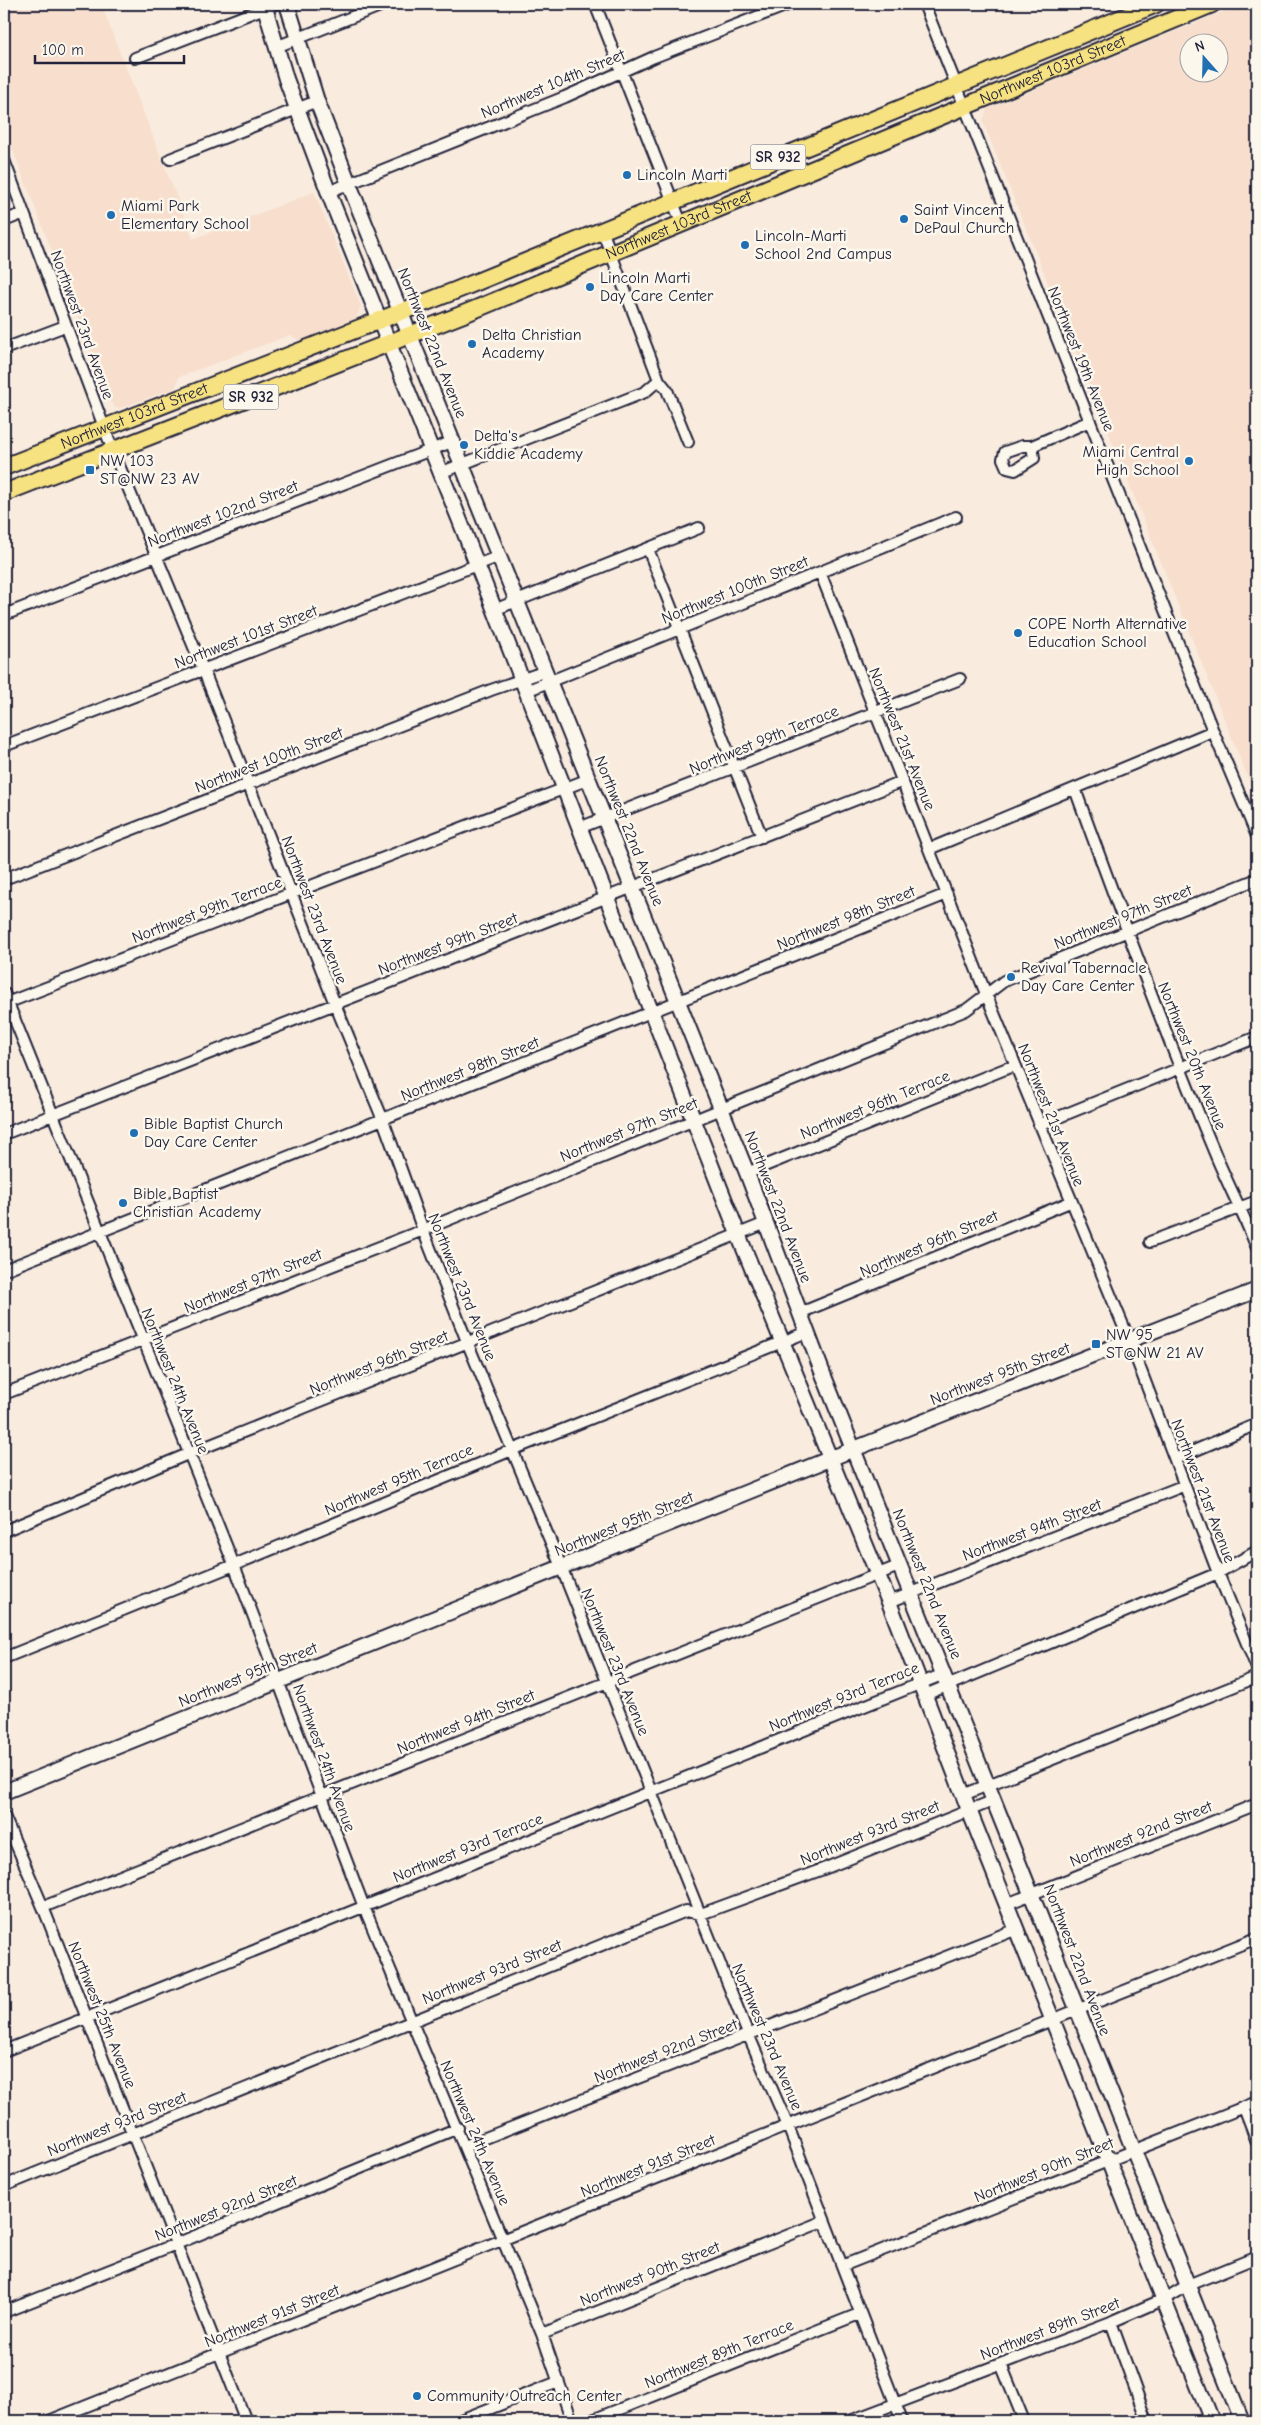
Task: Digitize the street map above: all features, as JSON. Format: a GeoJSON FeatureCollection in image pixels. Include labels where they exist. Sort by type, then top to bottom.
{"type":"FeatureCollection","features":[{"type":"Feature","properties":{"kind":"main road","name":"Northwest 22nd Avenue"},"geometry":{"type":"LineString","coordinates":[[287,4],[317,101],[349,184],[678,1000],[800,1313],[1078,2009],[1093,2052],[1242,2421]]}},
{"type":"Feature","properties":{"kind":"main road","name":"Northwest 103rd Street"},"geometry":{"type":"LineString","coordinates":[[4,467],[379,321],[1156,4]]}},
{"type":"Feature","properties":{"kind":"main road","name":"Northwest 103rd Street"},"geometry":{"type":"LineString","coordinates":[[4,493],[388,344],[611,254],[1212,4]]}},
{"type":"Feature","properties":{"kind":"main road"},"geometry":{"type":"LineString","coordinates":[[268,5],[276,47],[328,192],[695,1120],[738,1234],[889,1602],[969,1810],[1212,2421]]}},
{"type":"Feature","properties":{"kind":"main road"},"geometry":{"type":"LineString","coordinates":[[847,156],[855,134],[874,118]]}},
{"type":"Feature","properties":{"kind":"main road","name":"Northwest 95th Street"},"geometry":{"type":"LineString","coordinates":[[4,1792],[562,1569],[854,1449],[1130,1342],[1257,1290]]}},
{"type":"Feature","properties":{"kind":"street"},"geometry":{"type":"LineString","coordinates":[[276,47],[385,4]]}},
{"type":"Feature","properties":{"kind":"street"},"geometry":{"type":"LineString","coordinates":[[595,4],[682,225]]}},
{"type":"Feature","properties":{"kind":"street","name":"Northwest 104th Street"},"geometry":{"type":"LineString","coordinates":[[328,192],[622,72],[654,57],[790,4]]}},
{"type":"Feature","properties":{"kind":"street","name":"Northwest 19th Avenue"},"geometry":{"type":"LineString","coordinates":[[924,4],[1213,731],[1257,836]]}},
{"type":"Feature","properties":{"kind":"street"},"geometry":{"type":"LineString","coordinates":[[135,58],[268,5]]}},
{"type":"Feature","properties":{"kind":"street"},"geometry":{"type":"LineString","coordinates":[[170,159],[317,101]]}},
{"type":"Feature","properties":{"kind":"street","name":"Northwest 23rd Avenue"},"geometry":{"type":"LineString","coordinates":[[4,160],[52,282],[65,326],[104,428],[204,669],[248,785],[383,1120],[422,1230],[562,1569],[748,2034],[788,2126],[859,2314],[902,2421]]}},
{"type":"Feature","properties":{"kind":"street"},"geometry":{"type":"LineString","coordinates":[[4,221],[24,213]]}},
{"type":"Feature","properties":{"kind":"street"},"geometry":{"type":"LineString","coordinates":[[602,230],[658,380],[667,390],[688,442]]}},
{"type":"Feature","properties":{"kind":"street"},"geometry":{"type":"LineString","coordinates":[[4,349],[65,326]]}},
{"type":"Feature","properties":{"kind":"street"},"geometry":{"type":"LineString","coordinates":[[440,473],[645,392],[658,380]]}},
{"type":"Feature","properties":{"kind":"street"},"geometry":{"type":"LineString","coordinates":[[1032,446],[1090,421]]}},
{"type":"Feature","properties":{"kind":"street","name":"Northwest 102nd Street"},"geometry":{"type":"LineString","coordinates":[[4,615],[454,441]]}},
{"type":"Feature","properties":{"kind":"street","name":"Northwest 100th Street"},"geometry":{"type":"LineString","coordinates":[[4,879],[248,785],[679,628],[956,517]]}},
{"type":"Feature","properties":{"kind":"street"},"geometry":{"type":"LineString","coordinates":[[494,610],[700,528]]}},
{"type":"Feature","properties":{"kind":"street"},"geometry":{"type":"LineString","coordinates":[[648,548],[762,837]]}},
{"type":"Feature","properties":{"kind":"street","name":"Northwest 101st Street"},"geometry":{"type":"LineString","coordinates":[[4,746],[500,556]]}},
{"type":"Feature","properties":{"kind":"street","name":"Northwest 21st Avenue"},"geometry":{"type":"LineString","coordinates":[[820,572],[986,994],[1070,1202],[1130,1342],[1218,1573],[1257,1668]]}},
{"type":"Feature","properties":{"kind":"street","name":"Northwest 99th Terrace"},"geometry":{"type":"LineString","coordinates":[[579,828],[735,769],[960,679]]}},
{"type":"Feature","properties":{"kind":"street"},"geometry":{"type":"LineString","coordinates":[[929,849],[1213,731]]}},
{"type":"Feature","properties":{"kind":"street","name":"Northwest 99th Terrace"},"geometry":{"type":"LineString","coordinates":[[5,1000],[292,893],[589,779]]}},
{"type":"Feature","properties":{"kind":"street","name":"Northwest 99th Street"},"geometry":{"type":"LineString","coordinates":[[4,1134],[903,782]]}},
{"type":"Feature","properties":{"kind":"street","name":"Northwest 20th Avenue"},"geometry":{"type":"LineString","coordinates":[[1075,789],[1128,933],[1214,1153],[1257,1248]]}},
{"type":"Feature","properties":{"kind":"street","name":"Northwest 97th Street"},"geometry":{"type":"LineString","coordinates":[[4,1394],[422,1230],[966,1010],[1004,981],[1128,933],[1257,879]]}},
{"type":"Feature","properties":{"kind":"street","name":"Northwest 98th Street"},"geometry":{"type":"LineString","coordinates":[[4,1270],[947,894]]}},
{"type":"Feature","properties":{"kind":"street","name":"Northwest 24th Avenue"},"geometry":{"type":"LineString","coordinates":[[5,1000],[280,1682],[364,1907],[458,2128],[542,2334],[572,2421]]}},
{"type":"Feature","properties":{"kind":"street"},"geometry":{"type":"LineString","coordinates":[[1039,1125],[1257,1037]]}},
{"type":"Feature","properties":{"kind":"street","name":"Northwest 96th Terrace"},"geometry":{"type":"LineString","coordinates":[[747,1173],[1015,1065]]}},
{"type":"Feature","properties":{"kind":"street"},"geometry":{"type":"LineString","coordinates":[[1150,1242],[1257,1201]]}},
{"type":"Feature","properties":{"kind":"street","name":"Northwest 96th Street"},"geometry":{"type":"LineString","coordinates":[[800,1313],[1070,1202]]}},
{"type":"Feature","properties":{"kind":"street","name":"Northwest 96th Street"},"geometry":{"type":"LineString","coordinates":[[4,1531],[188,1454],[468,1344],[766,1223]]}},
{"type":"Feature","properties":{"kind":"street","name":"Northwest 95th Terrace"},"geometry":{"type":"LineString","coordinates":[[4,1658],[234,1566],[512,1450],[782,1344],[808,1332]]}},
{"type":"Feature","properties":{"kind":"street"},"geometry":{"type":"LineString","coordinates":[[1175,1458],[1257,1424]]}},
{"type":"Feature","properties":{"kind":"street","name":"Northwest 94th Street"},"geometry":{"type":"LineString","coordinates":[[889,1602],[1185,1485]]}},
{"type":"Feature","properties":{"kind":"street","name":"Northwest 93rd Terrace"},"geometry":{"type":"LineString","coordinates":[[4,2051],[650,1791],[947,1680],[1218,1573],[1257,1551]]}},
{"type":"Feature","properties":{"kind":"street","name":"Northwest 94th Street"},"geometry":{"type":"LineString","coordinates":[[43,1907],[901,1565]]}},
{"type":"Feature","properties":{"kind":"street"},"geometry":{"type":"LineString","coordinates":[[963,1794],[1257,1677]]}},
{"type":"Feature","properties":{"kind":"street","name":"Northwest 93rd Street"},"geometry":{"type":"LineString","coordinates":[[4,2186],[686,1911],[701,1914],[826,1868],[995,1800]]}},
{"type":"Feature","properties":{"kind":"street","name":"Northwest 92nd Street"},"geometry":{"type":"LineString","coordinates":[[1007,1904],[1257,1804]]}},
{"type":"Feature","properties":{"kind":"street","name":"Northwest 25th Avenue"},"geometry":{"type":"LineString","coordinates":[[4,1816],[43,1907],[246,2421]]}},
{"type":"Feature","properties":{"kind":"street","name":"Northwest 92nd Street"},"geometry":{"type":"LineString","coordinates":[[465,2146],[1017,1928]]}},
{"type":"Feature","properties":{"kind":"street","name":"Northwest 91st Street"},"geometry":{"type":"LineString","coordinates":[[49,2421],[1257,1938]]}},
{"type":"Feature","properties":{"kind":"street","name":"Northwest 90th Street"},"geometry":{"type":"LineString","coordinates":[[842,2266],[1257,2102]]}},
{"type":"Feature","properties":{"kind":"street"},"geometry":{"type":"LineString","coordinates":[[1244,2108],[1257,2142]]}},
{"type":"Feature","properties":{"kind":"street","name":"Northwest 92nd Street"},"geometry":{"type":"LineString","coordinates":[[4,2312],[176,2244],[458,2128]]}},
{"type":"Feature","properties":{"kind":"street","name":"Northwest 90th Street"},"geometry":{"type":"LineString","coordinates":[[542,2334],[824,2221]]}},
{"type":"Feature","properties":{"kind":"street","name":"Northwest 89th Street"},"geometry":{"type":"LineString","coordinates":[[850,2421],[1111,2322],[1164,2299],[1188,2285],[1257,2257]]}},
{"type":"Feature","properties":{"kind":"street","name":"Northwest 89th Terrace"},"geometry":{"type":"LineString","coordinates":[[590,2421],[859,2314]]}},
{"type":"Feature","properties":{"kind":"street"},"geometry":{"type":"LineString","coordinates":[[1111,2322],[1147,2421]]}},
{"type":"Feature","properties":{"kind":"street"},"geometry":{"type":"LineString","coordinates":[[1001,2364],[1024,2421]]}},
{"type":"Feature","properties":{"kind":"street"},"geometry":{"type":"LineString","coordinates":[[458,2421],[558,2382]]}},
{"type":"Feature","properties":{"kind":"shaded area","name":"Miami Park Elementary School"},"geometry":{"type":"Polygon","coordinates":[[[101,4],[193,239],[314,192],[361,306],[356,318],[301,341],[290,335],[179,377],[175,388],[121,408],[116,408],[110,401],[4,127],[4,5],[101,4]]]}},
{"type":"Feature","properties":{"kind":"shaded area","name":"Miami Central High School"},"geometry":{"type":"Polygon","coordinates":[[[1242,4],[1257,4],[1257,800],[983,122],[987,109],[1242,4]]]}},
{"type":"Feature","properties":{"kind":"place","name":"Lincoln Marti"},"geometry":{"type":"Point","coordinates":[627,175]}},
{"type":"Feature","properties":{"kind":"place","name":"Miami Park Elementary School"},"geometry":{"type":"Point","coordinates":[111,215]}},
{"type":"Feature","properties":{"kind":"place","name":"Saint Vincent DePaul Church"},"geometry":{"type":"Point","coordinates":[904,219]}},
{"type":"Feature","properties":{"kind":"place","name":"Lincoln-Marti School 2nd Campus"},"geometry":{"type":"Point","coordinates":[745,245]}},
{"type":"Feature","properties":{"kind":"place","name":"Lincoln Marti Day Care Center"},"geometry":{"type":"Point","coordinates":[590,287]}},
{"type":"Feature","properties":{"kind":"place","name":"Delta Christian Academy"},"geometry":{"type":"Point","coordinates":[472,344]}},
{"type":"Feature","properties":{"kind":"place","name":"Delta's Kiddie Academy"},"geometry":{"type":"Point","coordinates":[464,445]}},
{"type":"Feature","properties":{"kind":"place","name":"Miami Central High School"},"geometry":{"type":"Point","coordinates":[1189,461]}},
{"type":"Feature","properties":{"kind":"place","name":"NW 103 ST@NW 23 AV"},"geometry":{"type":"Point","coordinates":[90,470]}},
{"type":"Feature","properties":{"kind":"place","name":"COPE North Alternative Education School"},"geometry":{"type":"Point","coordinates":[1018,633]}},
{"type":"Feature","properties":{"kind":"place","name":"Revival Tabernacle Day Care Center"},"geometry":{"type":"Point","coordinates":[1011,977]}},
{"type":"Feature","properties":{"kind":"place","name":"Bible Baptist Church Day Care Center"},"geometry":{"type":"Point","coordinates":[134,1133]}},
{"type":"Feature","properties":{"kind":"place","name":"Bible Baptist Christian Academy"},"geometry":{"type":"Point","coordinates":[123,1203]}},
{"type":"Feature","properties":{"kind":"place","name":"NW 95 ST@NW 21 AV"},"geometry":{"type":"Point","coordinates":[1096,1344]}},
{"type":"Feature","properties":{"kind":"place","name":"Community Outreach Center"},"geometry":{"type":"Point","coordinates":[417,2396]}}]}
